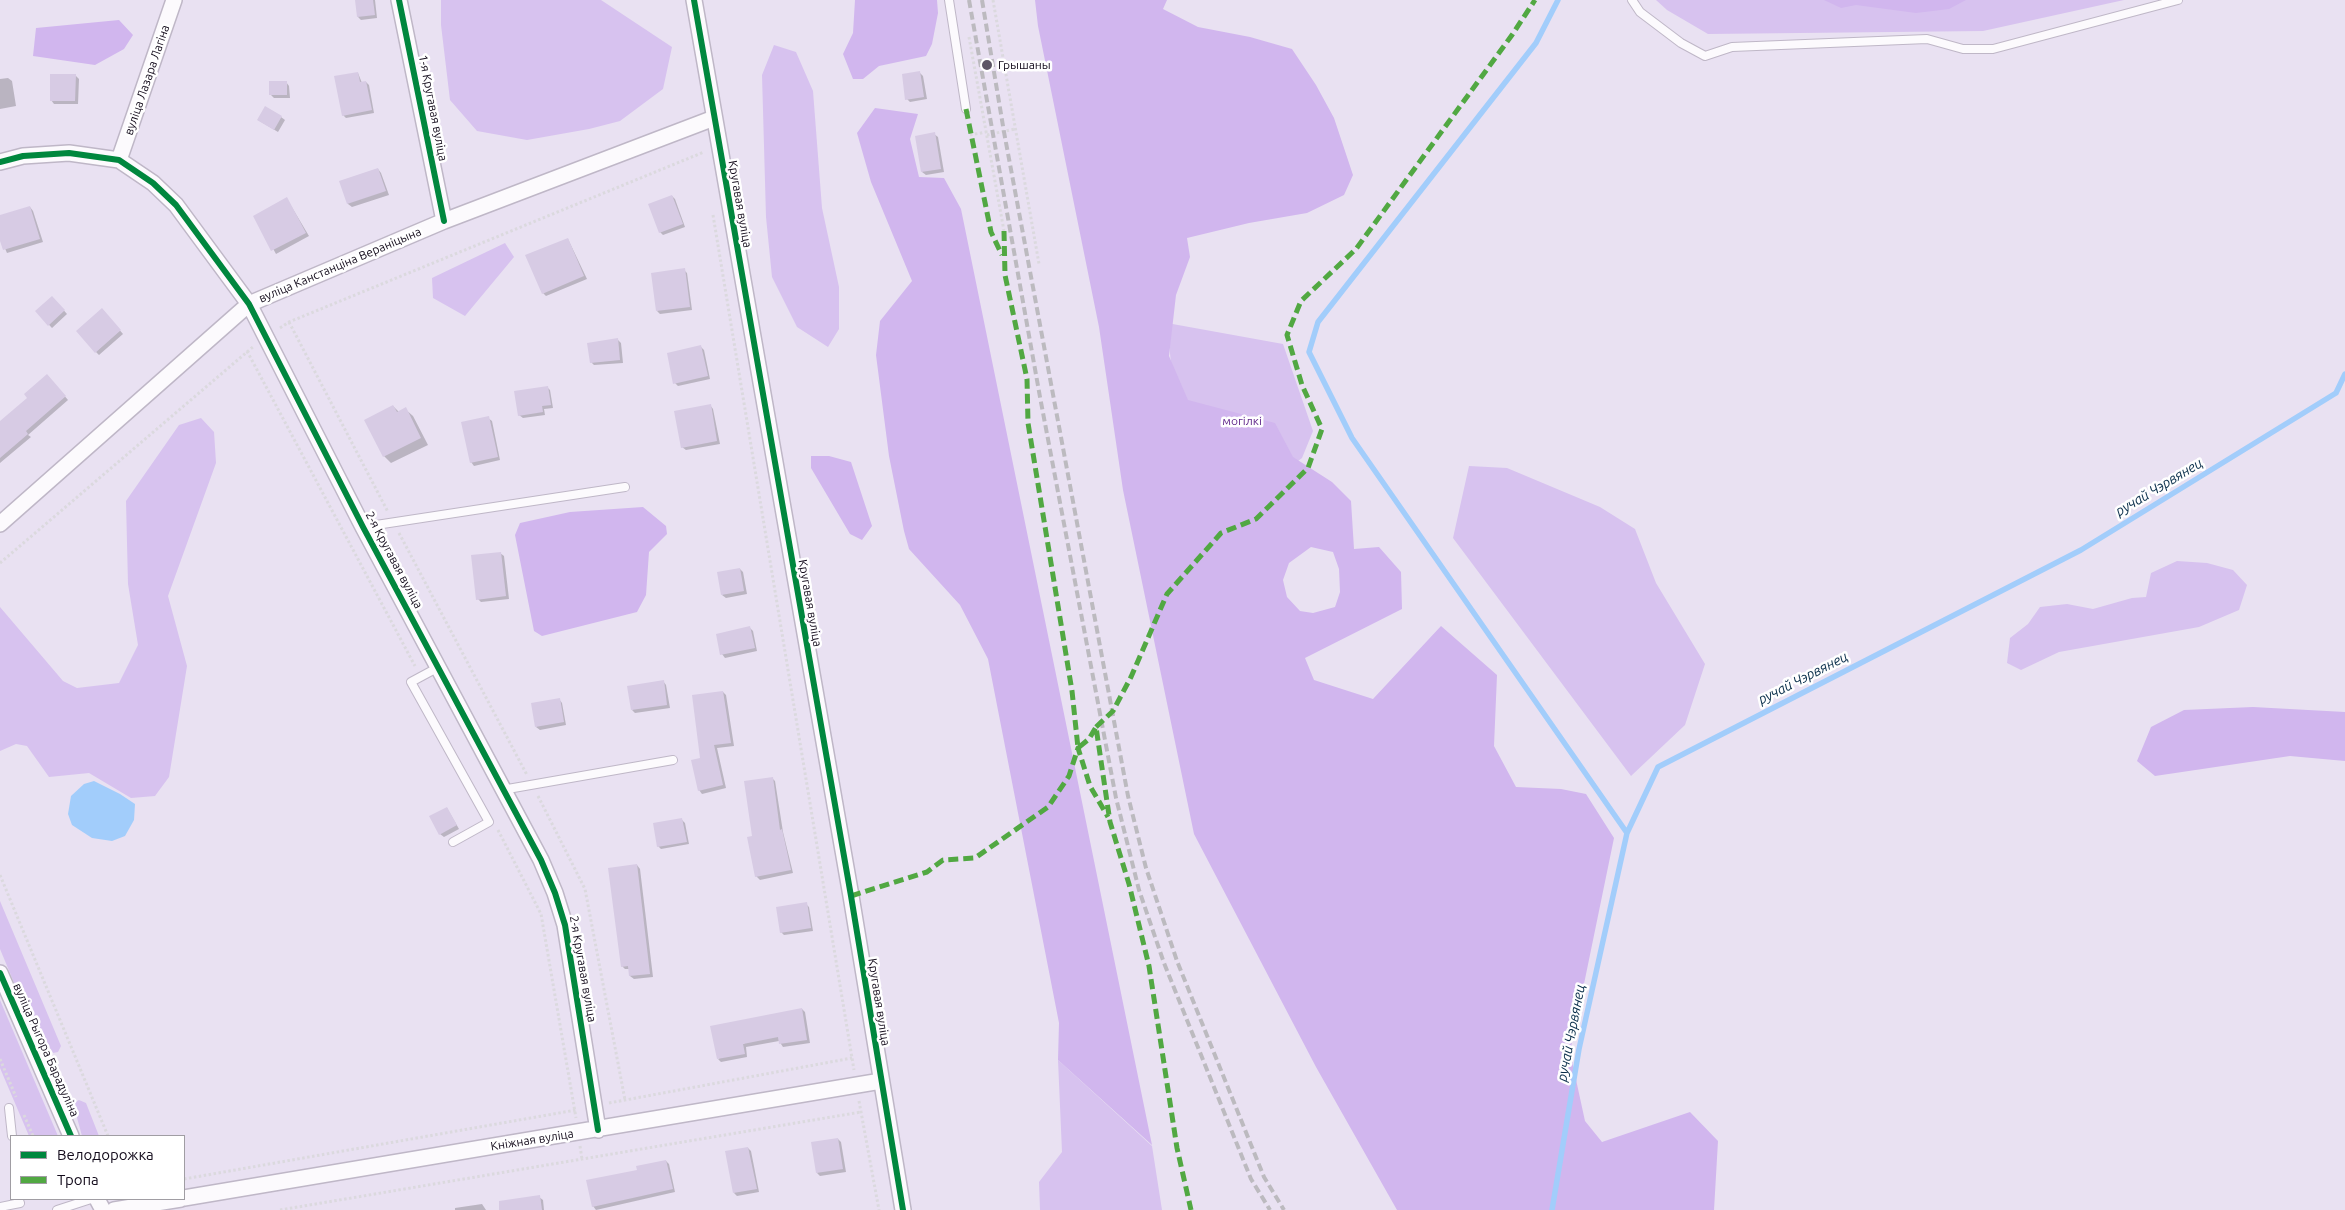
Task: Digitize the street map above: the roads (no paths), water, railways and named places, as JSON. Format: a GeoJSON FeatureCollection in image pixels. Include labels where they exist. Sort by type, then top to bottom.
{"type":"FeatureCollection","features":[{"type":"Feature","properties":{"kind":"street","name":"вуліца Лазара Лагіна"},"geometry":{"type":"LineString","coordinates":[[119,160],[174,0]]}},
{"type":"Feature","properties":{"kind":"street","name":"1-я Кругавая вуліца"},"geometry":{"type":"LineString","coordinates":[[399,0],[444,221]]}},
{"type":"Feature","properties":{"kind":"street","name":"Кругавая вуліца"},"geometry":{"type":"LineString","coordinates":[[694,0],[851,896],[903,1210]]}},
{"type":"Feature","properties":{"kind":"street","name":"вуліца Канстанціна Вераніцына"},"geometry":{"type":"LineString","coordinates":[[0,524],[249,304],[444,221],[714,118]]}},
{"type":"Feature","properties":{"kind":"street","name":"2-я Кругавая вуліца"},"geometry":{"type":"LineString","coordinates":[[0,162],[23,156],[68,153],[119,160],[153,183],[176,205],[249,304],[437,668],[541,860],[555,893],[565,925],[598,1130]]}},
{"type":"Feature","properties":{"kind":"street","name":"вуліца Рыгора Барадуліна"},"geometry":{"type":"LineString","coordinates":[[0,973],[71,1135]]}},
{"type":"Feature","properties":{"kind":"street","name":"Кніжная вуліца"},"geometry":{"type":"LineString","coordinates":[[185,1199],[881,1081]]}},
{"type":"Feature","properties":{"kind":"street","name":"Кніжная вуліца"},"geometry":{"type":"LineString","coordinates":[[114,1210],[177,1200]]}},
{"type":"Feature","properties":{"kind":"lane"},"geometry":{"type":"LineString","coordinates":[[949,0],[966,109]]}},
{"type":"Feature","properties":{"kind":"lane"},"geometry":{"type":"LineString","coordinates":[[1632,0],[1640,12],[1681,43],[1705,56],[1732,48],[1927,39],[1963,49],[1993,49],[2178,0]]}},
{"type":"Feature","properties":{"kind":"lane"},"geometry":{"type":"LineString","coordinates":[[364,527],[626,487]]}},
{"type":"Feature","properties":{"kind":"lane"},"geometry":{"type":"LineString","coordinates":[[437,668],[411,682],[489,822],[453,842]]}},
{"type":"Feature","properties":{"kind":"lane"},"geometry":{"type":"LineString","coordinates":[[502,790],[673,760]]}},
{"type":"Feature","properties":{"kind":"lane"},"geometry":{"type":"LineString","coordinates":[[9,1108],[12,1135]]}},
{"type":"Feature","properties":{"kind":"lane"},"geometry":{"type":"LineString","coordinates":[[58,1210],[88,1200]]}},
{"type":"Feature","properties":{"kind":"lane"},"geometry":{"type":"LineString","coordinates":[[0,1207],[20,1204]]}},
{"type":"Feature","properties":{"kind":"water"},"geometry":{"type":"Polygon","coordinates":[[[94,781],[135,804],[134,820],[125,836],[112,841],[92,838],[72,825],[68,814],[71,796],[84,784],[94,781]]]}},
{"type":"Feature","properties":{"kind":"waterway"},"geometry":{"type":"LineString","coordinates":[[1558,0],[1536,43],[1318,322],[1309,352],[1352,438],[1627,833]]}},
{"type":"Feature","properties":{"kind":"waterway","name":"ручай Чэрвянец"},"geometry":{"type":"LineString","coordinates":[[1552,1210],[1579,1049],[1627,833],[1658,767],[2081,550],[2336,393],[2345,374]]}},
{"type":"Feature","properties":{"kind":"railway"},"geometry":{"type":"LineString","coordinates":[[969,0],[1040,397],[1116,798],[1139,890],[1164,963],[1251,1179],[1270,1210]]}},
{"type":"Feature","properties":{"kind":"railway"},"geometry":{"type":"LineString","coordinates":[[982,0],[1004,132],[1128,796],[1146,868],[1177,961],[1264,1177],[1284,1210]]}},
{"type":"Feature","properties":{"kind":"place","name":"Грышаны"},"geometry":{"type":"Point","coordinates":[987,65]}},
{"type":"Feature","properties":{"kind":"park label","name":"могілкі"},"geometry":{"type":"Point","coordinates":[1242,421]}}]}
